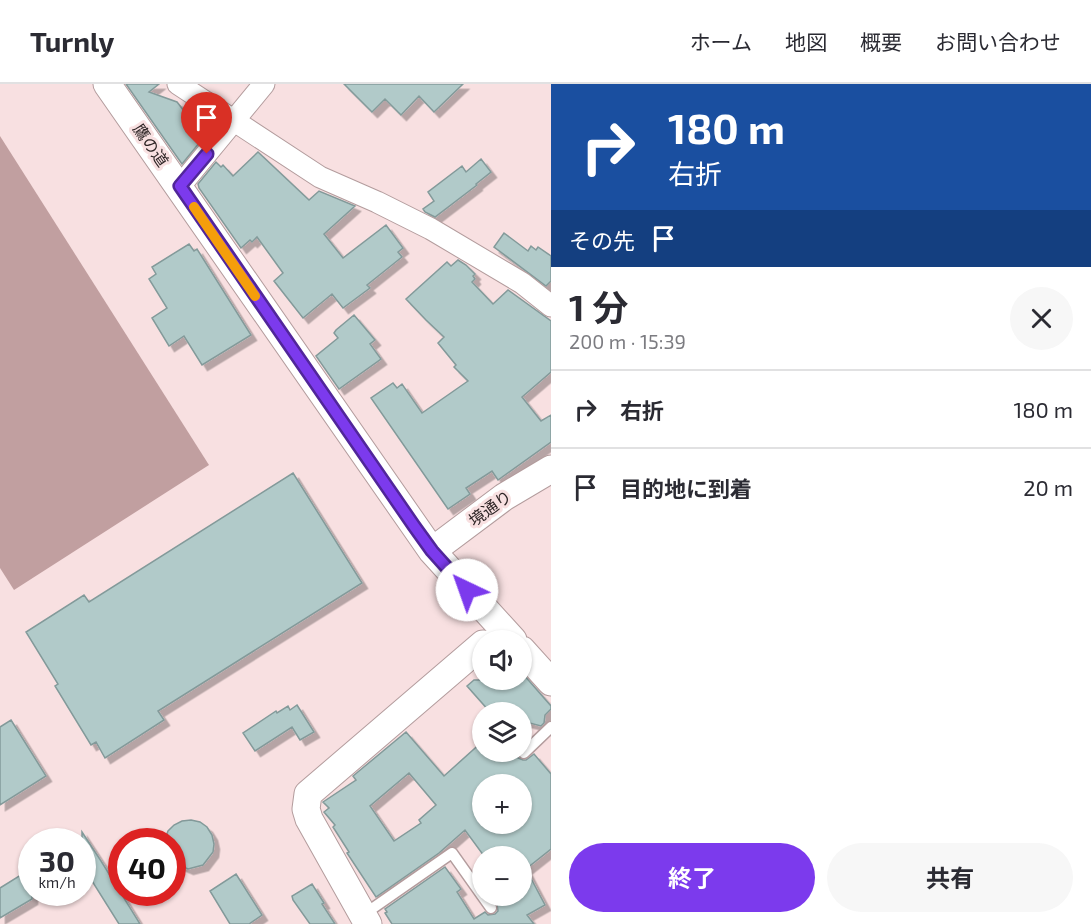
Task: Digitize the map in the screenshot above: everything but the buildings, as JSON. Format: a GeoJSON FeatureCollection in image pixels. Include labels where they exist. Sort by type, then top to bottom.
{"type":"FeatureCollection","features":[{"type":"Feature","properties":{"kind":"street","name":"鷹の道"},"geometry":{"type":"LineString","coordinates":[[107,84],[432,551],[491,630]]}},
{"type":"Feature","properties":{"kind":"street"},"geometry":{"type":"LineString","coordinates":[[178,84],[320,177],[431,229],[515,278],[551,306]]}},
{"type":"Feature","properties":{"kind":"street"},"geometry":{"type":"LineString","coordinates":[[180,186],[264,84]]}},
{"type":"Feature","properties":{"kind":"street","name":"境通り"},"geometry":{"type":"LineString","coordinates":[[432,551],[504,497],[551,468]]}},
{"type":"Feature","properties":{"kind":"street"},"geometry":{"type":"LineString","coordinates":[[365,919],[309,819],[306,809],[308,794],[472,659]]}},
{"type":"Feature","properties":{"kind":"street"},"geometry":{"type":"LineString","coordinates":[[532,661],[551,681]]}},
{"type":"Feature","properties":{"kind":"lane"},"geometry":{"type":"LineString","coordinates":[[532,746],[551,728]]}},
{"type":"Feature","properties":{"kind":"lane"},"geometry":{"type":"LineString","coordinates":[[365,919],[452,853],[491,908]]}},
{"type":"Feature","properties":{"kind":"shaded area"},"geometry":{"type":"Polygon","coordinates":[[[0,136],[209,465],[14,590],[0,568],[0,136]]]}},
{"type":"Feature","properties":{"kind":"slow traffic"},"geometry":{"type":"LineString","coordinates":[[194,207],[255,296]]}},
{"type":"Feature","properties":{"kind":"route"},"geometry":{"type":"LineString","coordinates":[[207,154],[180,186],[414,526],[432,551],[467,590]]}}]}
